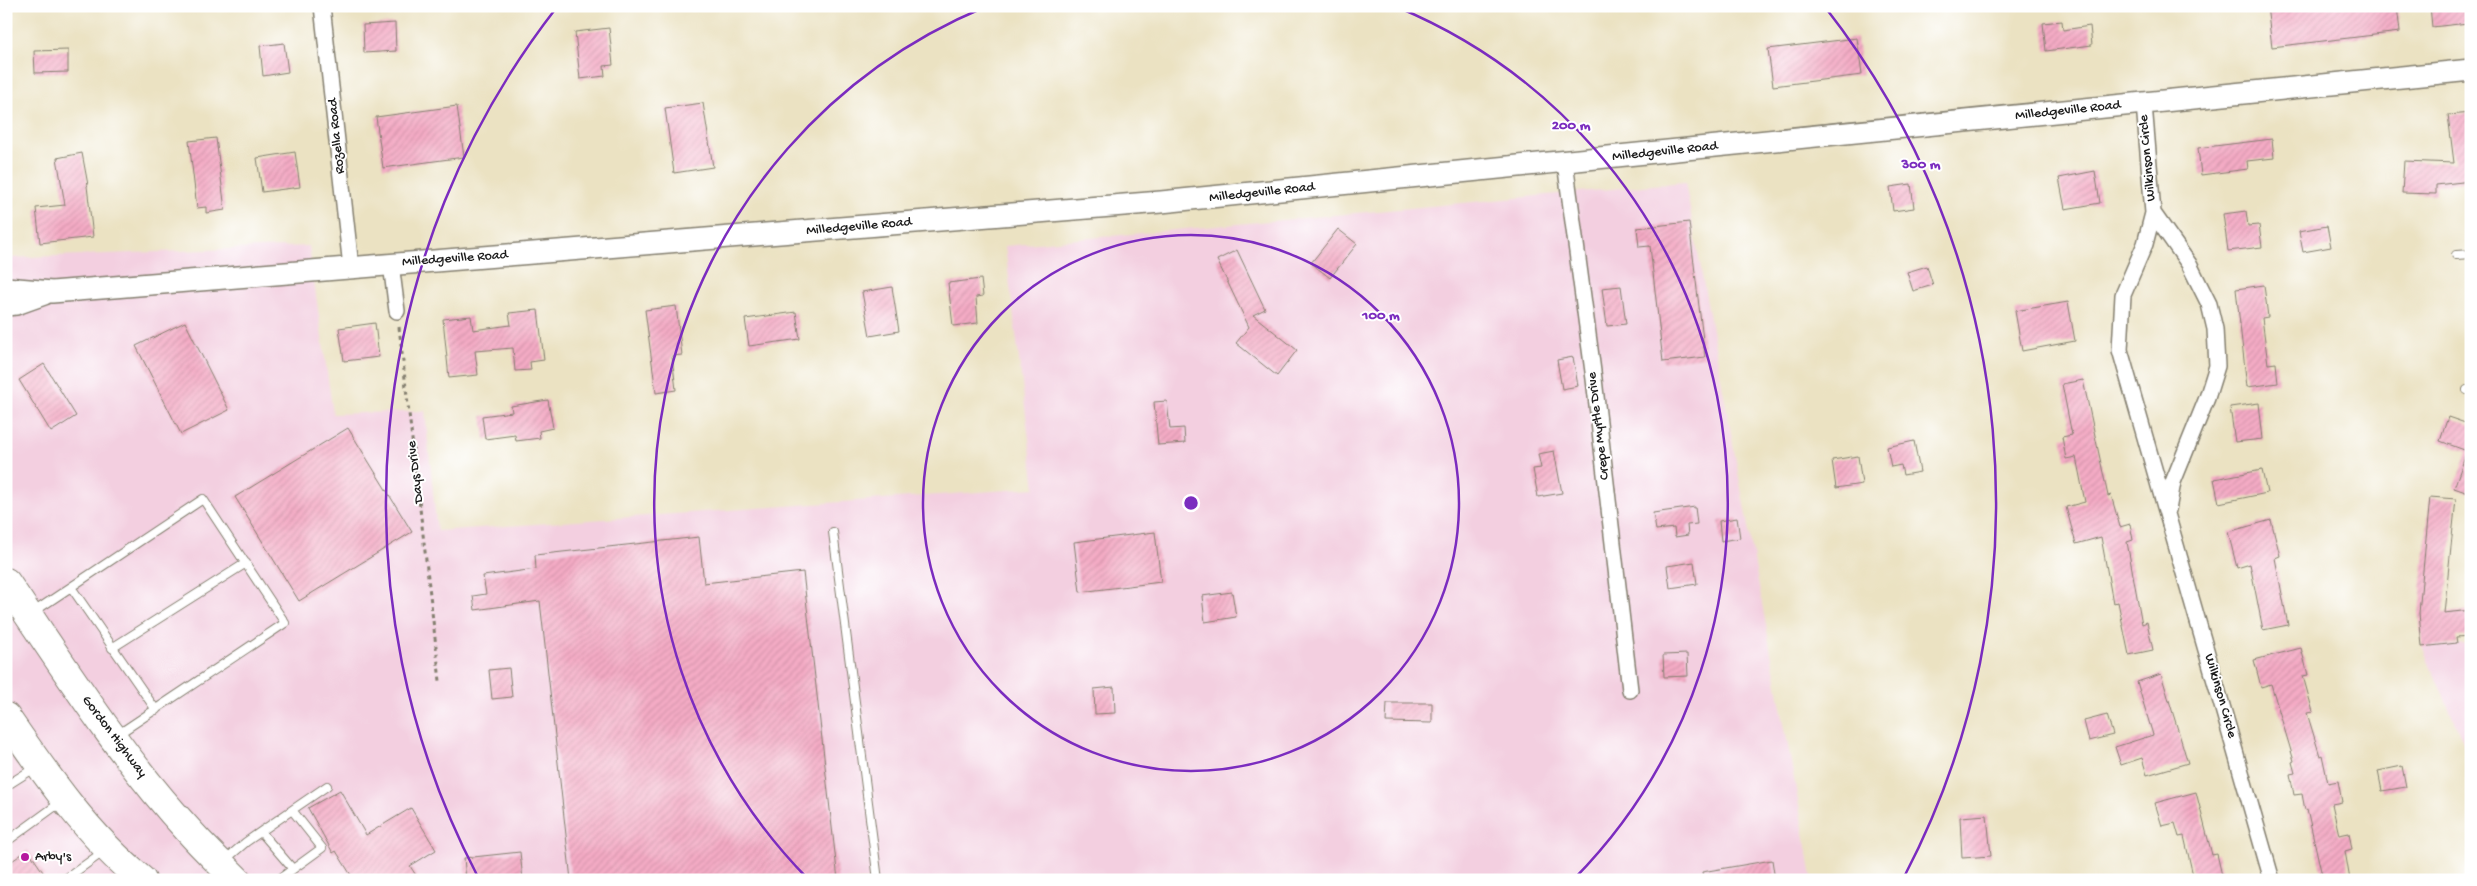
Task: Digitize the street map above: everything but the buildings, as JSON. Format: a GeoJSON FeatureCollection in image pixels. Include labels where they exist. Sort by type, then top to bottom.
{"type":"FeatureCollection","features":[{"type":"Feature","properties":{"kind":"highway","name":"Gordon Highway"},"geometry":{"type":"LineString","coordinates":[[6,582],[114,738],[168,807],[229,872]]}},
{"type":"Feature","properties":{"kind":"highway"},"geometry":{"type":"LineString","coordinates":[[6,717],[65,799],[107,849],[142,880]]}},
{"type":"Feature","properties":{"kind":"street","name":"Rozella Road"},"geometry":{"type":"LineString","coordinates":[[322,6],[351,267]]}},
{"type":"Feature","properties":{"kind":"street","name":"Milledgeville Road"},"geometry":{"type":"LineString","coordinates":[[6,288],[52,292],[1161,202],[2471,70]]}},
{"type":"Feature","properties":{"kind":"street","name":"Wilkinson Circle"},"geometry":{"type":"LineString","coordinates":[[2144,104],[2153,213],[2145,244],[2123,295],[2120,350],[2272,880]]}},
{"type":"Feature","properties":{"kind":"street","name":"Crepe Myrtle Drive"},"geometry":{"type":"LineString","coordinates":[[1564,162],[1594,379],[1630,690]]}},
{"type":"Feature","properties":{"kind":"street","name":"Wilkinson Circle"},"geometry":{"type":"LineString","coordinates":[[2153,213],[2189,264],[2209,304],[2215,329],[2217,366],[2207,398],[2173,482],[2168,512]]}},
{"type":"Feature","properties":{"kind":"street"},"geometry":{"type":"LineString","coordinates":[[391,264],[397,311]]}},
{"type":"Feature","properties":{"kind":"street","name":"Milledgeville Road"},"geometry":{"type":"LineString","coordinates":[[6,305],[16,304],[52,292]]}},
{"type":"Feature","properties":{"kind":"lane"},"geometry":{"type":"LineString","coordinates":[[2456,255],[2471,254]]}},
{"type":"Feature","properties":{"kind":"lane"},"geometry":{"type":"LineString","coordinates":[[29,616],[202,499],[285,623],[114,738]]}},
{"type":"Feature","properties":{"kind":"lane"},"geometry":{"type":"LineString","coordinates":[[833,532],[878,880]]}},
{"type":"Feature","properties":{"kind":"lane"},"geometry":{"type":"LineString","coordinates":[[112,648],[246,563]]}},
{"type":"Feature","properties":{"kind":"lane"},"geometry":{"type":"LineString","coordinates":[[71,587],[156,710]]}},
{"type":"Feature","properties":{"kind":"lane"},"geometry":{"type":"LineString","coordinates":[[6,786],[39,764]]}},
{"type":"Feature","properties":{"kind":"lane"},"geometry":{"type":"LineString","coordinates":[[229,872],[261,832],[327,786]]}},
{"type":"Feature","properties":{"kind":"lane"},"geometry":{"type":"LineString","coordinates":[[6,842],[65,799]]}},
{"type":"Feature","properties":{"kind":"lane"},"geometry":{"type":"LineString","coordinates":[[278,880],[322,848],[292,810]]}},
{"type":"Feature","properties":{"kind":"lane"},"geometry":{"type":"LineString","coordinates":[[261,832],[292,868]]}},
{"type":"Feature","properties":{"kind":"lane"},"geometry":{"type":"LineString","coordinates":[[64,880],[107,849]]}},
{"type":"Feature","properties":{"kind":"path","name":"Days Drive"},"geometry":{"type":"LineString","coordinates":[[397,311],[440,681]]}},
{"type":"Feature","properties":{"kind":"shaded area"},"geometry":{"type":"Polygon","coordinates":[[[1685,182],[1812,877],[1842,880],[6,880],[6,258],[309,246],[333,414],[425,411],[437,531],[1035,488],[1005,246],[1685,182]]]}},
{"type":"Feature","properties":{"kind":"shaded area"},"geometry":{"type":"Polygon","coordinates":[[[2471,644],[2471,760],[2422,646],[2471,644]]]}},
{"type":"Feature","properties":{"kind":"place","name":"Arby's"},"geometry":{"type":"Point","coordinates":[25,857]}}]}
